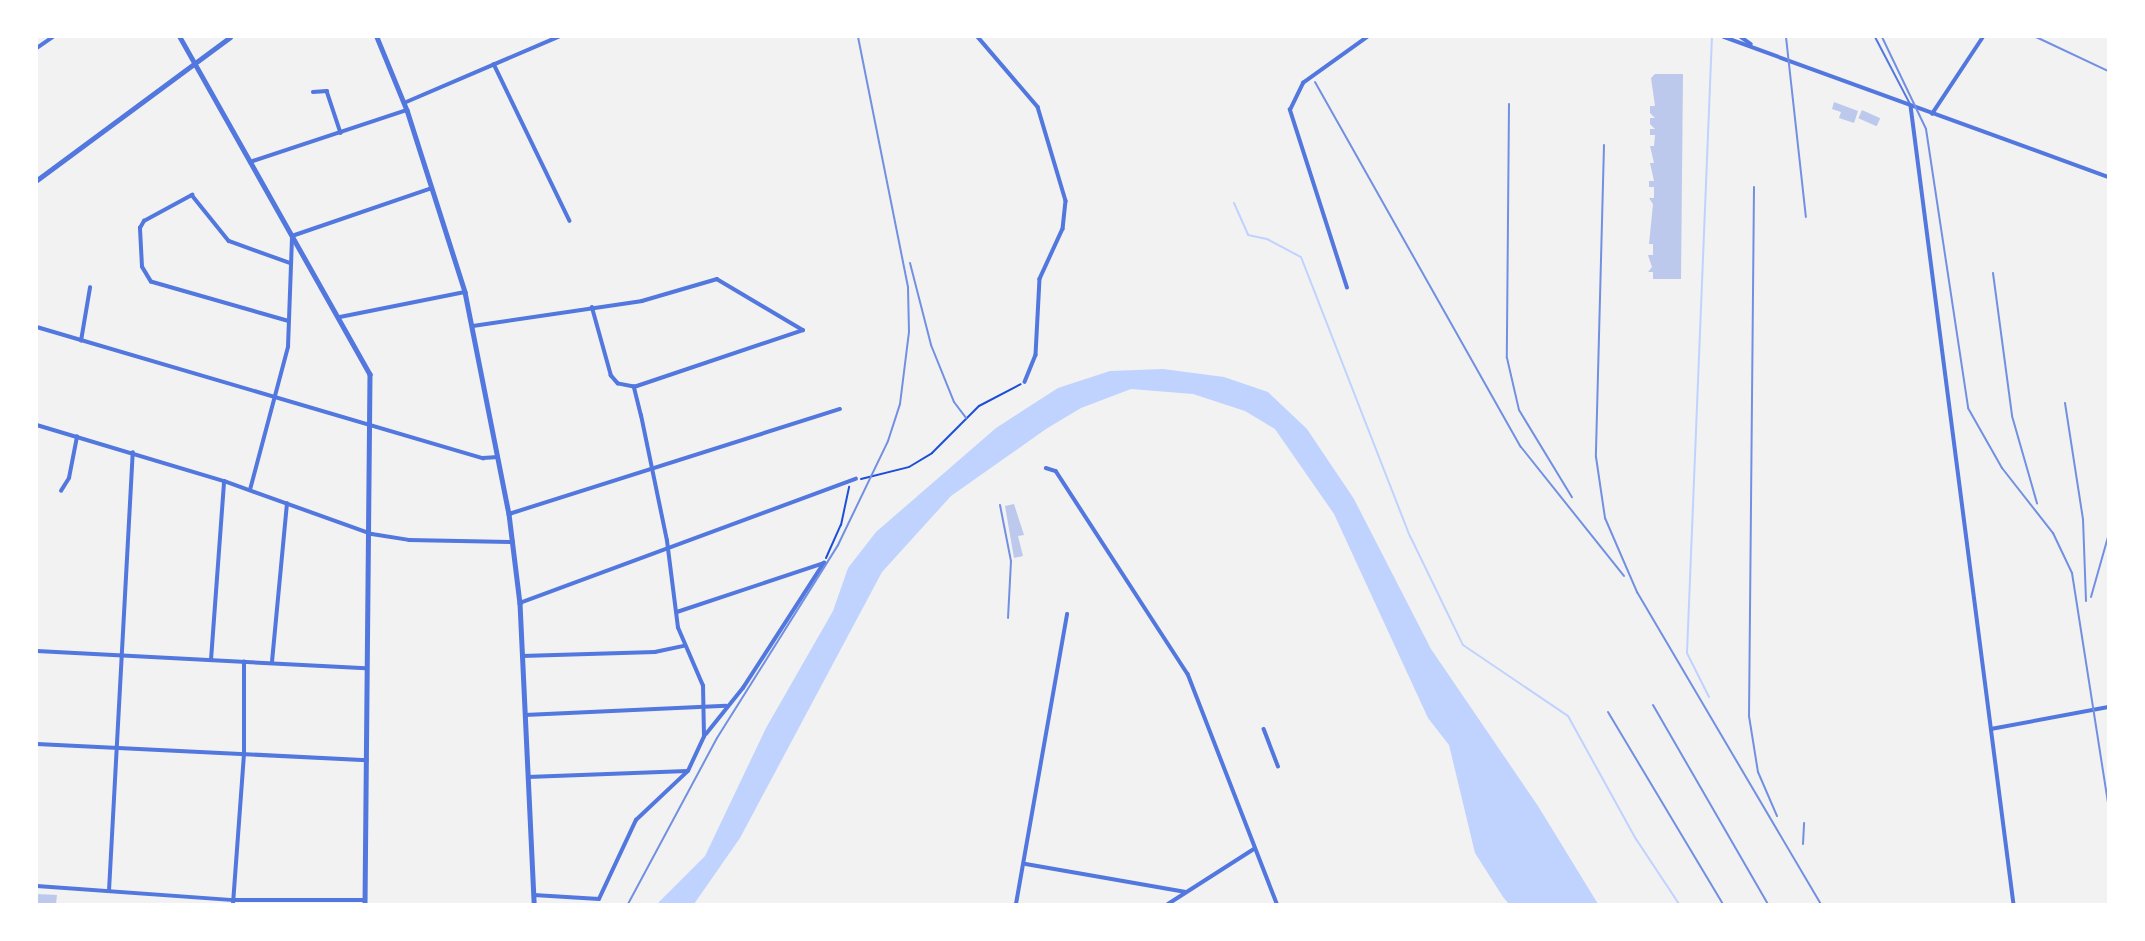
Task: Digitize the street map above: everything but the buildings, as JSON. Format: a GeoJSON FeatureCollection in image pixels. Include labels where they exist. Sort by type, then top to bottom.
{"type":"FeatureCollection","features":[{"type":"Feature","properties":{"kind":"street"},"geometry":{"type":"LineString","coordinates":[[37,48],[53,37]]}},
{"type":"Feature","properties":{"kind":"street"},"geometry":{"type":"LineString","coordinates":[[37,886],[234,902],[365,902],[372,534],[370,374],[253,161],[180,37]]}},
{"type":"Feature","properties":{"kind":"street"},"geometry":{"type":"LineString","coordinates":[[37,180],[230,37]]}},
{"type":"Feature","properties":{"kind":"street"},"geometry":{"type":"LineString","coordinates":[[377,37],[407,110],[465,292],[509,514],[520,603],[534,904]]}},
{"type":"Feature","properties":{"kind":"street"},"geometry":{"type":"LineString","coordinates":[[404,103],[558,37]]}},
{"type":"Feature","properties":{"kind":"street"},"geometry":{"type":"LineString","coordinates":[[978,37],[1038,107],[1066,201],[1063,229],[1040,279],[1036,355],[1025,382]]}},
{"type":"Feature","properties":{"kind":"street"},"geometry":{"type":"LineString","coordinates":[[1347,288],[1290,110],[1303,83],[1367,37]]}},
{"type":"Feature","properties":{"kind":"street"},"geometry":{"type":"LineString","coordinates":[[1724,37],[2108,177]]}},
{"type":"Feature","properties":{"kind":"street"},"geometry":{"type":"LineString","coordinates":[[1741,37],[1756,48]]}},
{"type":"Feature","properties":{"kind":"street"},"geometry":{"type":"LineString","coordinates":[[1932,114],[1983,37]]}},
{"type":"Feature","properties":{"kind":"street"},"geometry":{"type":"LineString","coordinates":[[494,64],[570,222]]}},
{"type":"Feature","properties":{"kind":"street"},"geometry":{"type":"LineString","coordinates":[[313,92],[327,91],[341,133]]}},
{"type":"Feature","properties":{"kind":"street"},"geometry":{"type":"LineString","coordinates":[[1911,106],[2014,904]]}},
{"type":"Feature","properties":{"kind":"street"},"geometry":{"type":"LineString","coordinates":[[253,161],[407,110]]}},
{"type":"Feature","properties":{"kind":"street"},"geometry":{"type":"LineString","coordinates":[[292,236],[433,188]]}},
{"type":"Feature","properties":{"kind":"street"},"geometry":{"type":"LineString","coordinates":[[287,321],[151,282],[142,267],[140,228],[144,221],[192,195],[229,241],[290,264]]}},
{"type":"Feature","properties":{"kind":"street"},"geometry":{"type":"LineString","coordinates":[[250,490],[288,347],[292,236]]}},
{"type":"Feature","properties":{"kind":"street"},"geometry":{"type":"LineString","coordinates":[[473,326],[592,308],[642,301],[659,293],[723,279],[803,330],[634,387],[618,384],[611,376],[592,308]]}},
{"type":"Feature","properties":{"kind":"street"},"geometry":{"type":"LineString","coordinates":[[81,341],[90,288]]}},
{"type":"Feature","properties":{"kind":"street"},"geometry":{"type":"LineString","coordinates":[[340,317],[465,292]]}},
{"type":"Feature","properties":{"kind":"street"},"geometry":{"type":"LineString","coordinates":[[37,327],[483,458],[498,457]]}},
{"type":"Feature","properties":{"kind":"street"},"geometry":{"type":"LineString","coordinates":[[534,895],[599,899],[636,820],[659,803],[688,771],[700,752],[704,737],[706,710],[695,664],[683,646],[634,387]]}},
{"type":"Feature","properties":{"kind":"street"},"geometry":{"type":"LineString","coordinates":[[509,514],[841,409]]}},
{"type":"Feature","properties":{"kind":"street"},"geometry":{"type":"LineString","coordinates":[[37,425],[224,481],[372,534],[409,540],[513,542]]}},
{"type":"Feature","properties":{"kind":"street"},"geometry":{"type":"LineString","coordinates":[[61,491],[69,478],[77,437]]}},
{"type":"Feature","properties":{"kind":"street"},"geometry":{"type":"LineString","coordinates":[[109,891],[133,453]]}},
{"type":"Feature","properties":{"kind":"street"},"geometry":{"type":"LineString","coordinates":[[1046,468],[1056,471],[1188,674],[1277,904]]}},
{"type":"Feature","properties":{"kind":"street"},"geometry":{"type":"LineString","coordinates":[[520,603],[667,552],[856,479]]}},
{"type":"Feature","properties":{"kind":"street"},"geometry":{"type":"LineString","coordinates":[[211,660],[224,481]]}},
{"type":"Feature","properties":{"kind":"street"},"geometry":{"type":"LineString","coordinates":[[272,662],[287,503]]}},
{"type":"Feature","properties":{"kind":"street"},"geometry":{"type":"LineString","coordinates":[[677,612],[824,563]]}},
{"type":"Feature","properties":{"kind":"street"},"geometry":{"type":"LineString","coordinates":[[704,737],[728,706],[824,563]]}},
{"type":"Feature","properties":{"kind":"street"},"geometry":{"type":"LineString","coordinates":[[1016,904],[1067,614]]}},
{"type":"Feature","properties":{"kind":"street"},"geometry":{"type":"LineString","coordinates":[[522,656],[655,652],[683,646]]}},
{"type":"Feature","properties":{"kind":"street"},"geometry":{"type":"LineString","coordinates":[[37,651],[369,668]]}},
{"type":"Feature","properties":{"kind":"street"},"geometry":{"type":"LineString","coordinates":[[234,902],[244,753],[244,662]]}},
{"type":"Feature","properties":{"kind":"street"},"geometry":{"type":"LineString","coordinates":[[525,715],[706,710],[728,706]]}},
{"type":"Feature","properties":{"kind":"street"},"geometry":{"type":"LineString","coordinates":[[1991,729],[2108,707]]}},
{"type":"Feature","properties":{"kind":"street"},"geometry":{"type":"LineString","coordinates":[[1264,729],[1278,766]]}},
{"type":"Feature","properties":{"kind":"street"},"geometry":{"type":"LineString","coordinates":[[37,744],[367,760]]}},
{"type":"Feature","properties":{"kind":"street"},"geometry":{"type":"LineString","coordinates":[[528,777],[688,771]]}},
{"type":"Feature","properties":{"kind":"street"},"geometry":{"type":"LineString","coordinates":[[1168,904],[1254,849]]}},
{"type":"Feature","properties":{"kind":"street"},"geometry":{"type":"LineString","coordinates":[[1025,864],[1186,892]]}},
{"type":"Feature","properties":{"kind":"lane"},"geometry":{"type":"LineString","coordinates":[[1875,37],[1911,106]]}},
{"type":"Feature","properties":{"kind":"path"},"geometry":{"type":"LineString","coordinates":[[824,563],[841,525],[848,488],[856,479],[888,475],[909,467],[932,453],[978,406],[1025,382]]}},
{"type":"Feature","properties":{"kind":"water"},"geometry":{"type":"Polygon","coordinates":[[[1163,369],[1224,377],[1268,392],[1307,429],[1354,499],[1431,649],[1538,806],[1598,904],[1509,904],[1503,897],[1475,853],[1449,745],[1428,718],[1334,514],[1275,429],[1245,411],[1193,394],[1131,389],[1081,408],[1046,429],[951,496],[882,572],[740,838],[694,904],[657,904],[705,856],[766,728],[833,611],[848,568],[876,532],[996,428],[1058,388],[1110,371],[1163,369]]]}},
{"type":"Feature","properties":{"kind":"waterway"},"geometry":{"type":"LineString","coordinates":[[1709,697],[1687,653],[1712,37]]}},
{"type":"Feature","properties":{"kind":"waterway"},"geometry":{"type":"LineString","coordinates":[[1234,203],[1248,235],[1267,239],[1301,257],[1410,536],[1463,645],[1568,716],[1636,839],[1679,904]]}},
{"type":"Feature","properties":{"kind":"railway"},"geometry":{"type":"LineString","coordinates":[[628,904],[717,738],[838,545],[888,441],[900,404],[909,332],[908,287],[858,37]]}},
{"type":"Feature","properties":{"kind":"railway"},"geometry":{"type":"LineString","coordinates":[[1786,37],[1806,217]]}},
{"type":"Feature","properties":{"kind":"railway"},"geometry":{"type":"LineString","coordinates":[[1882,37],[1926,129],[1968,408],[2002,468],[2053,533],[2072,573],[2108,804]]}},
{"type":"Feature","properties":{"kind":"railway"},"geometry":{"type":"LineString","coordinates":[[2036,37],[2108,71]]}},
{"type":"Feature","properties":{"kind":"railway"},"geometry":{"type":"LineString","coordinates":[[1315,82],[1521,447],[1624,576]]}},
{"type":"Feature","properties":{"kind":"railway"},"geometry":{"type":"LineString","coordinates":[[1509,104],[1507,358],[1519,410],[1572,497]]}},
{"type":"Feature","properties":{"kind":"railway"},"geometry":{"type":"LineString","coordinates":[[1604,145],[1596,457],[1605,518],[1637,592],[1820,903]]}},
{"type":"Feature","properties":{"kind":"railway"},"geometry":{"type":"LineString","coordinates":[[1754,187],[1749,716],[1758,772],[1777,816]]}},
{"type":"Feature","properties":{"kind":"railway"},"geometry":{"type":"LineString","coordinates":[[910,263],[931,345],[954,402],[966,418]]}},
{"type":"Feature","properties":{"kind":"railway"},"geometry":{"type":"LineString","coordinates":[[1993,273],[2012,416],[2037,503]]}},
{"type":"Feature","properties":{"kind":"railway"},"geometry":{"type":"LineString","coordinates":[[2065,403],[2083,519],[2086,601]]}},
{"type":"Feature","properties":{"kind":"railway"},"geometry":{"type":"LineString","coordinates":[[1000,505],[1011,561],[1008,618]]}},
{"type":"Feature","properties":{"kind":"railway"},"geometry":{"type":"LineString","coordinates":[[2091,597],[2108,537]]}},
{"type":"Feature","properties":{"kind":"railway"},"geometry":{"type":"LineString","coordinates":[[1653,705],[1768,904]]}},
{"type":"Feature","properties":{"kind":"railway"},"geometry":{"type":"LineString","coordinates":[[1608,712],[1723,904]]}},
{"type":"Feature","properties":{"kind":"railway"},"geometry":{"type":"LineString","coordinates":[[1803,844],[1804,823]]}}]}
